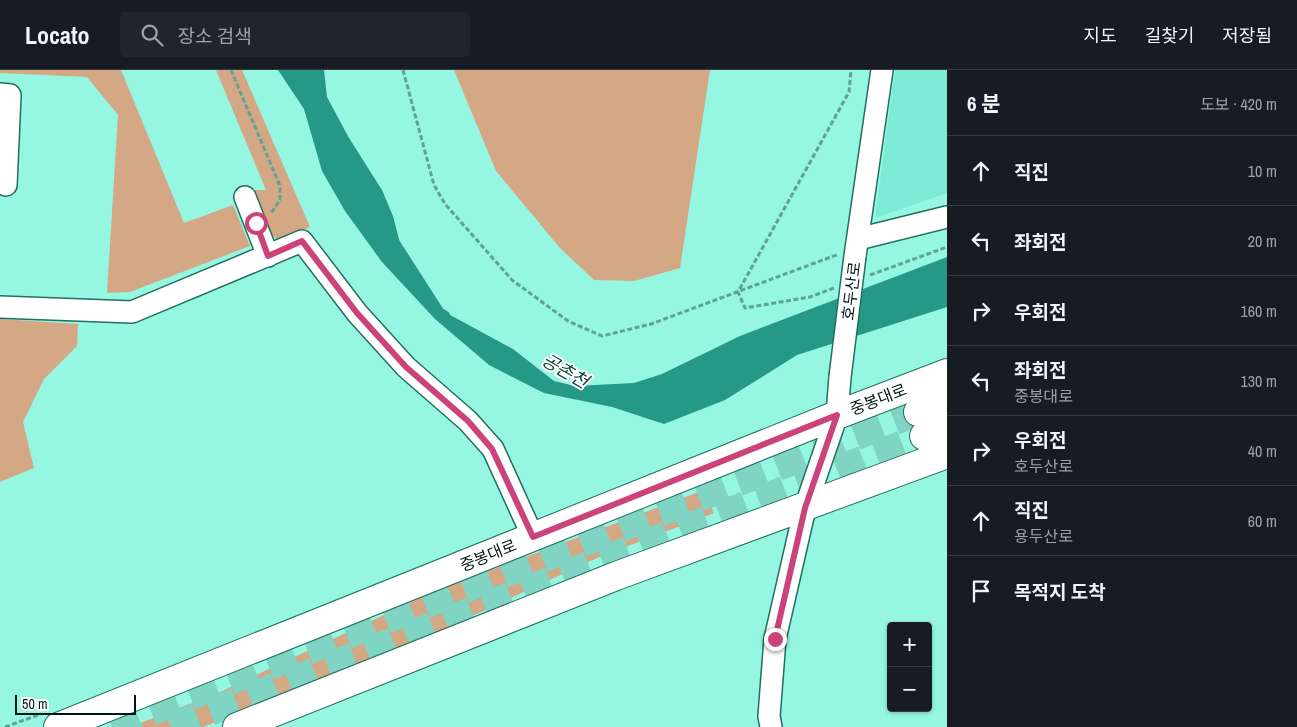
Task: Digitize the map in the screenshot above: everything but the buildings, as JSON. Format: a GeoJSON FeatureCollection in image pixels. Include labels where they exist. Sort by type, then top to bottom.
{"type":"FeatureCollection","features":[{"type":"Feature","properties":{"kind":"main road","name":"중봉대로"},"geometry":{"type":"LineString","coordinates":[[53,719],[138,696],[837,415],[947,373]]}},
{"type":"Feature","properties":{"kind":"main road","name":"중봉대로"},"geometry":{"type":"LineString","coordinates":[[930,425],[947,401]]}},
{"type":"Feature","properties":{"kind":"main road"},"geometry":{"type":"LineString","coordinates":[[237,727],[616,576],[805,508],[947,454]]}},
{"type":"Feature","properties":{"kind":"main road"},"geometry":{"type":"LineString","coordinates":[[80,727],[138,696]]}},
{"type":"Feature","properties":{"kind":"street","name":"호두산로"},"geometry":{"type":"LineString","coordinates":[[771,727],[769,716],[775,639],[805,508],[837,415],[856,247],[882,70]]}},
{"type":"Feature","properties":{"kind":"street"},"geometry":{"type":"LineString","coordinates":[[0,94],[10,95],[6,185]]}},
{"type":"Feature","properties":{"kind":"street"},"geometry":{"type":"LineString","coordinates":[[245,197],[268,256]]}},
{"type":"Feature","properties":{"kind":"street"},"geometry":{"type":"LineString","coordinates":[[856,247],[947,217]]}},
{"type":"Feature","properties":{"kind":"street"},"geometry":{"type":"LineString","coordinates":[[0,307],[132,312],[302,241],[357,313],[406,367],[468,421],[492,449],[533,537]]}},
{"type":"Feature","properties":{"kind":"path"},"geometry":{"type":"LineString","coordinates":[[231,70],[280,186],[280,200],[276,209],[256,223]]}},
{"type":"Feature","properties":{"kind":"path"},"geometry":{"type":"LineString","coordinates":[[403,70],[434,185],[445,204],[486,253],[512,280],[568,321],[602,336],[651,324],[856,247]]}},
{"type":"Feature","properties":{"kind":"path"},"geometry":{"type":"LineString","coordinates":[[738,292],[849,92],[851,70]]}},
{"type":"Feature","properties":{"kind":"path"},"geometry":{"type":"LineString","coordinates":[[5,727],[53,719]]}},
{"type":"Feature","properties":{"kind":"shaded area"},"geometry":{"type":"Polygon","coordinates":[[[0,70],[121,70],[184,223],[233,205],[250,246],[130,292],[107,293],[118,115],[87,77],[0,73],[0,70]]]}},
{"type":"Feature","properties":{"kind":"shaded area"},"geometry":{"type":"Polygon","coordinates":[[[216,70],[242,70],[310,227],[279,241],[270,233],[255,190],[266,190],[216,70]]]}},
{"type":"Feature","properties":{"kind":"shaded area"},"geometry":{"type":"Polygon","coordinates":[[[278,70],[324,70],[327,97],[349,138],[382,190],[393,216],[401,247],[425,289],[441,310],[513,349],[554,381],[575,386],[634,383],[662,374],[740,336],[947,257],[947,307],[797,355],[725,400],[664,424],[612,407],[544,393],[489,365],[435,319],[382,262],[345,211],[322,171],[304,109],[278,70]]]}},
{"type":"Feature","properties":{"kind":"shaded area"},"geometry":{"type":"Polygon","coordinates":[[[454,70],[710,70],[680,268],[634,281],[594,280],[560,248],[496,171],[454,70]]]}},
{"type":"Feature","properties":{"kind":"shaded area"},"geometry":{"type":"Polygon","coordinates":[[[895,70],[947,70],[947,193],[875,218],[895,70]]]}},
{"type":"Feature","properties":{"kind":"shaded area"},"geometry":{"type":"Polygon","coordinates":[[[0,319],[78,324],[77,346],[44,379],[23,422],[34,468],[0,482],[0,319]]]}},
{"type":"Feature","properties":{"kind":"shaded area"},"geometry":{"type":"Polygon","coordinates":[[[704,490],[714,513],[597,558],[399,650],[203,727],[130,727],[218,693],[433,592],[704,490]]]}},
{"type":"Feature","properties":{"kind":"waterway","name":"공촌천"},"geometry":{"type":"LineString","coordinates":[[398,243],[441,310],[447,314]]}},
{"type":"Feature","properties":{"kind":"tunnel"},"geometry":{"type":"LineString","coordinates":[[112,727],[918,412]]}},
{"type":"Feature","properties":{"kind":"tunnel"},"geometry":{"type":"LineString","coordinates":[[171,727],[924,436]]}},
{"type":"Feature","properties":{"kind":"route"},"geometry":{"type":"LineString","coordinates":[[256,223],[268,256],[302,241],[357,313],[406,367],[468,421],[492,449],[533,537],[837,415],[805,508],[775,639]]}}]}
